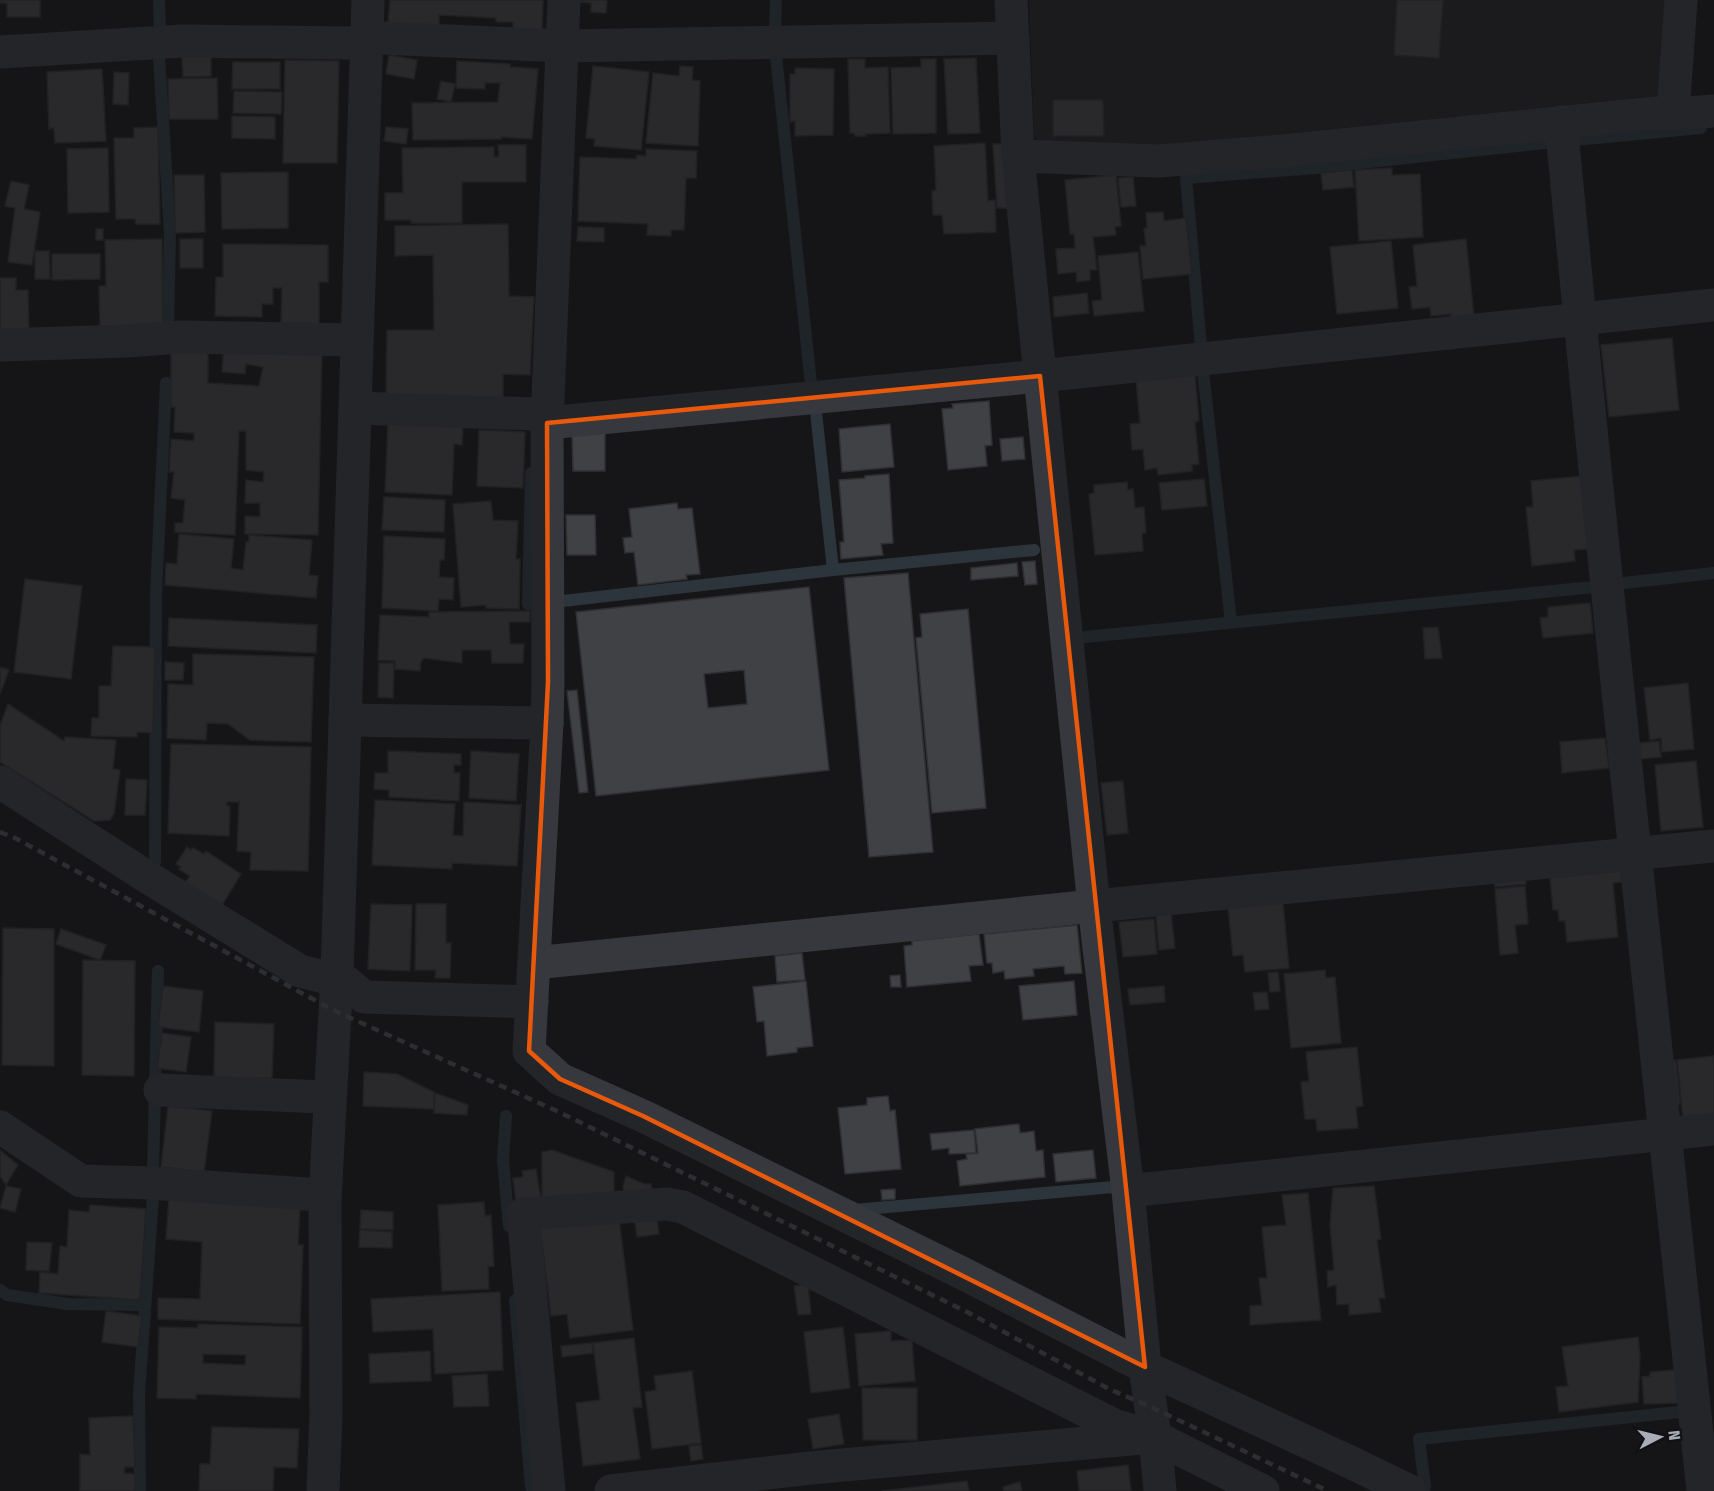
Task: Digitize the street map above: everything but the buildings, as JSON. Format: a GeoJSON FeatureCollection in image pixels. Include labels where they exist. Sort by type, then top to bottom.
{"type":"FeatureCollection","features":[{"type":"Feature","properties":{"kind":"street"},"geometry":{"type":"LineString","coordinates":[[323,1491],[326,1414],[325,1199],[337,974],[368,0]]}},
{"type":"Feature","properties":{"kind":"street"},"geometry":{"type":"LineString","coordinates":[[564,0],[547,423],[547,723],[529,1051],[560,1079],[643,1116],[788,1187],[1145,1367],[1410,1491]]}},
{"type":"Feature","properties":{"kind":"street"},"geometry":{"type":"LineString","coordinates":[[1011,0],[1018,156],[1095,906],[1160,1491]]}},
{"type":"Feature","properties":{"kind":"street"},"geometry":{"type":"LineString","coordinates":[[1673,113],[1681,0]]}},
{"type":"Feature","properties":{"kind":"street"},"geometry":{"type":"LineString","coordinates":[[0,52],[183,41],[346,44],[383,38],[562,46],[1012,38]]}},
{"type":"Feature","properties":{"kind":"street"},"geometry":{"type":"LineString","coordinates":[[1018,156],[1159,161],[1294,150],[1655,113],[1714,111]]}},
{"type":"Feature","properties":{"kind":"street"},"geometry":{"type":"LineString","coordinates":[[1561,123],[1634,855],[1703,1491]]}},
{"type":"Feature","properties":{"kind":"street"},"geometry":{"type":"LineString","coordinates":[[355,408],[535,414],[547,423],[1040,376],[1714,305]]}},
{"type":"Feature","properties":{"kind":"street"},"geometry":{"type":"LineString","coordinates":[[0,345],[181,337],[356,340]]}},
{"type":"Feature","properties":{"kind":"street"},"geometry":{"type":"LineString","coordinates":[[345,720],[547,723]]}},
{"type":"Feature","properties":{"kind":"street"},"geometry":{"type":"LineString","coordinates":[[0,782],[144,875],[300,971],[328,978],[337,974]]}},
{"type":"Feature","properties":{"kind":"street"},"geometry":{"type":"LineString","coordinates":[[534,963],[1714,846]]}},
{"type":"Feature","properties":{"kind":"street"},"geometry":{"type":"LineString","coordinates":[[337,974],[363,997],[532,1002]]}},
{"type":"Feature","properties":{"kind":"street"},"geometry":{"type":"LineString","coordinates":[[160,1090],[323,1097],[330,1093]]}},
{"type":"Feature","properties":{"kind":"street"},"geometry":{"type":"LineString","coordinates":[[0,1127],[81,1181],[151,1183],[320,1195],[325,1199]]}},
{"type":"Feature","properties":{"kind":"street"},"geometry":{"type":"LineString","coordinates":[[1128,1191],[1714,1129]]}},
{"type":"Feature","properties":{"kind":"street"},"geometry":{"type":"LineString","coordinates":[[549,1491],[523,1214],[667,1203],[683,1207],[1116,1426],[1155,1437],[1263,1491]]}},
{"type":"Feature","properties":{"kind":"street"},"geometry":{"type":"LineString","coordinates":[[611,1491],[810,1468],[1155,1437]]}},
{"type":"Feature","properties":{"kind":"highlighted area"},"geometry":{"type":"Polygon","coordinates":[[[1040,376],[1145,1367],[643,1116],[560,1079],[529,1051],[548,682],[547,423],[1040,376]]]}},
{"type":"Feature","properties":{"kind":"shaded area"},"geometry":{"type":"Polygon","coordinates":[[[1029,0],[1672,0],[1665,95],[1159,147],[1040,146],[1034,135],[1029,0]]]}},
{"type":"Feature","properties":{"kind":"waterway"},"geometry":{"type":"LineString","coordinates":[[159,0],[160,33]]}},
{"type":"Feature","properties":{"kind":"waterway"},"geometry":{"type":"LineString","coordinates":[[775,29],[776,0]]}},
{"type":"Feature","properties":{"kind":"waterway"},"geometry":{"type":"LineString","coordinates":[[776,56],[811,384]]}},
{"type":"Feature","properties":{"kind":"waterway"},"geometry":{"type":"LineString","coordinates":[[159,58],[170,233],[168,326]]}},
{"type":"Feature","properties":{"kind":"waterway"},"geometry":{"type":"LineString","coordinates":[[1575,140],[1701,128]]}},
{"type":"Feature","properties":{"kind":"waterway"},"geometry":{"type":"LineString","coordinates":[[1201,346],[1186,178],[1315,168],[1553,142]]}},
{"type":"Feature","properties":{"kind":"waterway"},"geometry":{"type":"LineString","coordinates":[[1203,371],[1231,622]]}},
{"type":"Feature","properties":{"kind":"waterway"},"geometry":{"type":"LineString","coordinates":[[155,862],[156,594],[166,383]]}},
{"type":"Feature","properties":{"kind":"waterway"},"geometry":{"type":"LineString","coordinates":[[816,412],[833,570]]}},
{"type":"Feature","properties":{"kind":"waterway"},"geometry":{"type":"LineString","coordinates":[[528,604],[531,473]]}},
{"type":"Feature","properties":{"kind":"waterway"},"geometry":{"type":"LineString","coordinates":[[563,601],[1034,550]]}},
{"type":"Feature","properties":{"kind":"waterway"},"geometry":{"type":"LineString","coordinates":[[1615,584],[1714,573]]}},
{"type":"Feature","properties":{"kind":"waterway"},"geometry":{"type":"LineString","coordinates":[[1085,637],[1594,587]]}},
{"type":"Feature","properties":{"kind":"waterway"},"geometry":{"type":"LineString","coordinates":[[153,1169],[158,971]]}},
{"type":"Feature","properties":{"kind":"waterway"},"geometry":{"type":"LineString","coordinates":[[506,1116],[503,1159],[509,1226]]}},
{"type":"Feature","properties":{"kind":"waterway"},"geometry":{"type":"LineString","coordinates":[[854,1210],[1113,1187]]}},
{"type":"Feature","properties":{"kind":"waterway"},"geometry":{"type":"LineString","coordinates":[[140,1491],[139,1394],[153,1196]]}},
{"type":"Feature","properties":{"kind":"waterway"},"geometry":{"type":"LineString","coordinates":[[0,1290],[7,1295],[68,1304],[145,1305]]}},
{"type":"Feature","properties":{"kind":"waterway"},"geometry":{"type":"LineString","coordinates":[[515,1300],[531,1487]]}},
{"type":"Feature","properties":{"kind":"waterway"},"geometry":{"type":"LineString","coordinates":[[1425,1487],[1419,1439],[1679,1412]]}},
{"type":"Feature","properties":{"kind":"railway"},"geometry":{"type":"LineString","coordinates":[[0,832],[335,1011],[559,1112],[969,1313],[1109,1389],[1328,1491]]}}]}
